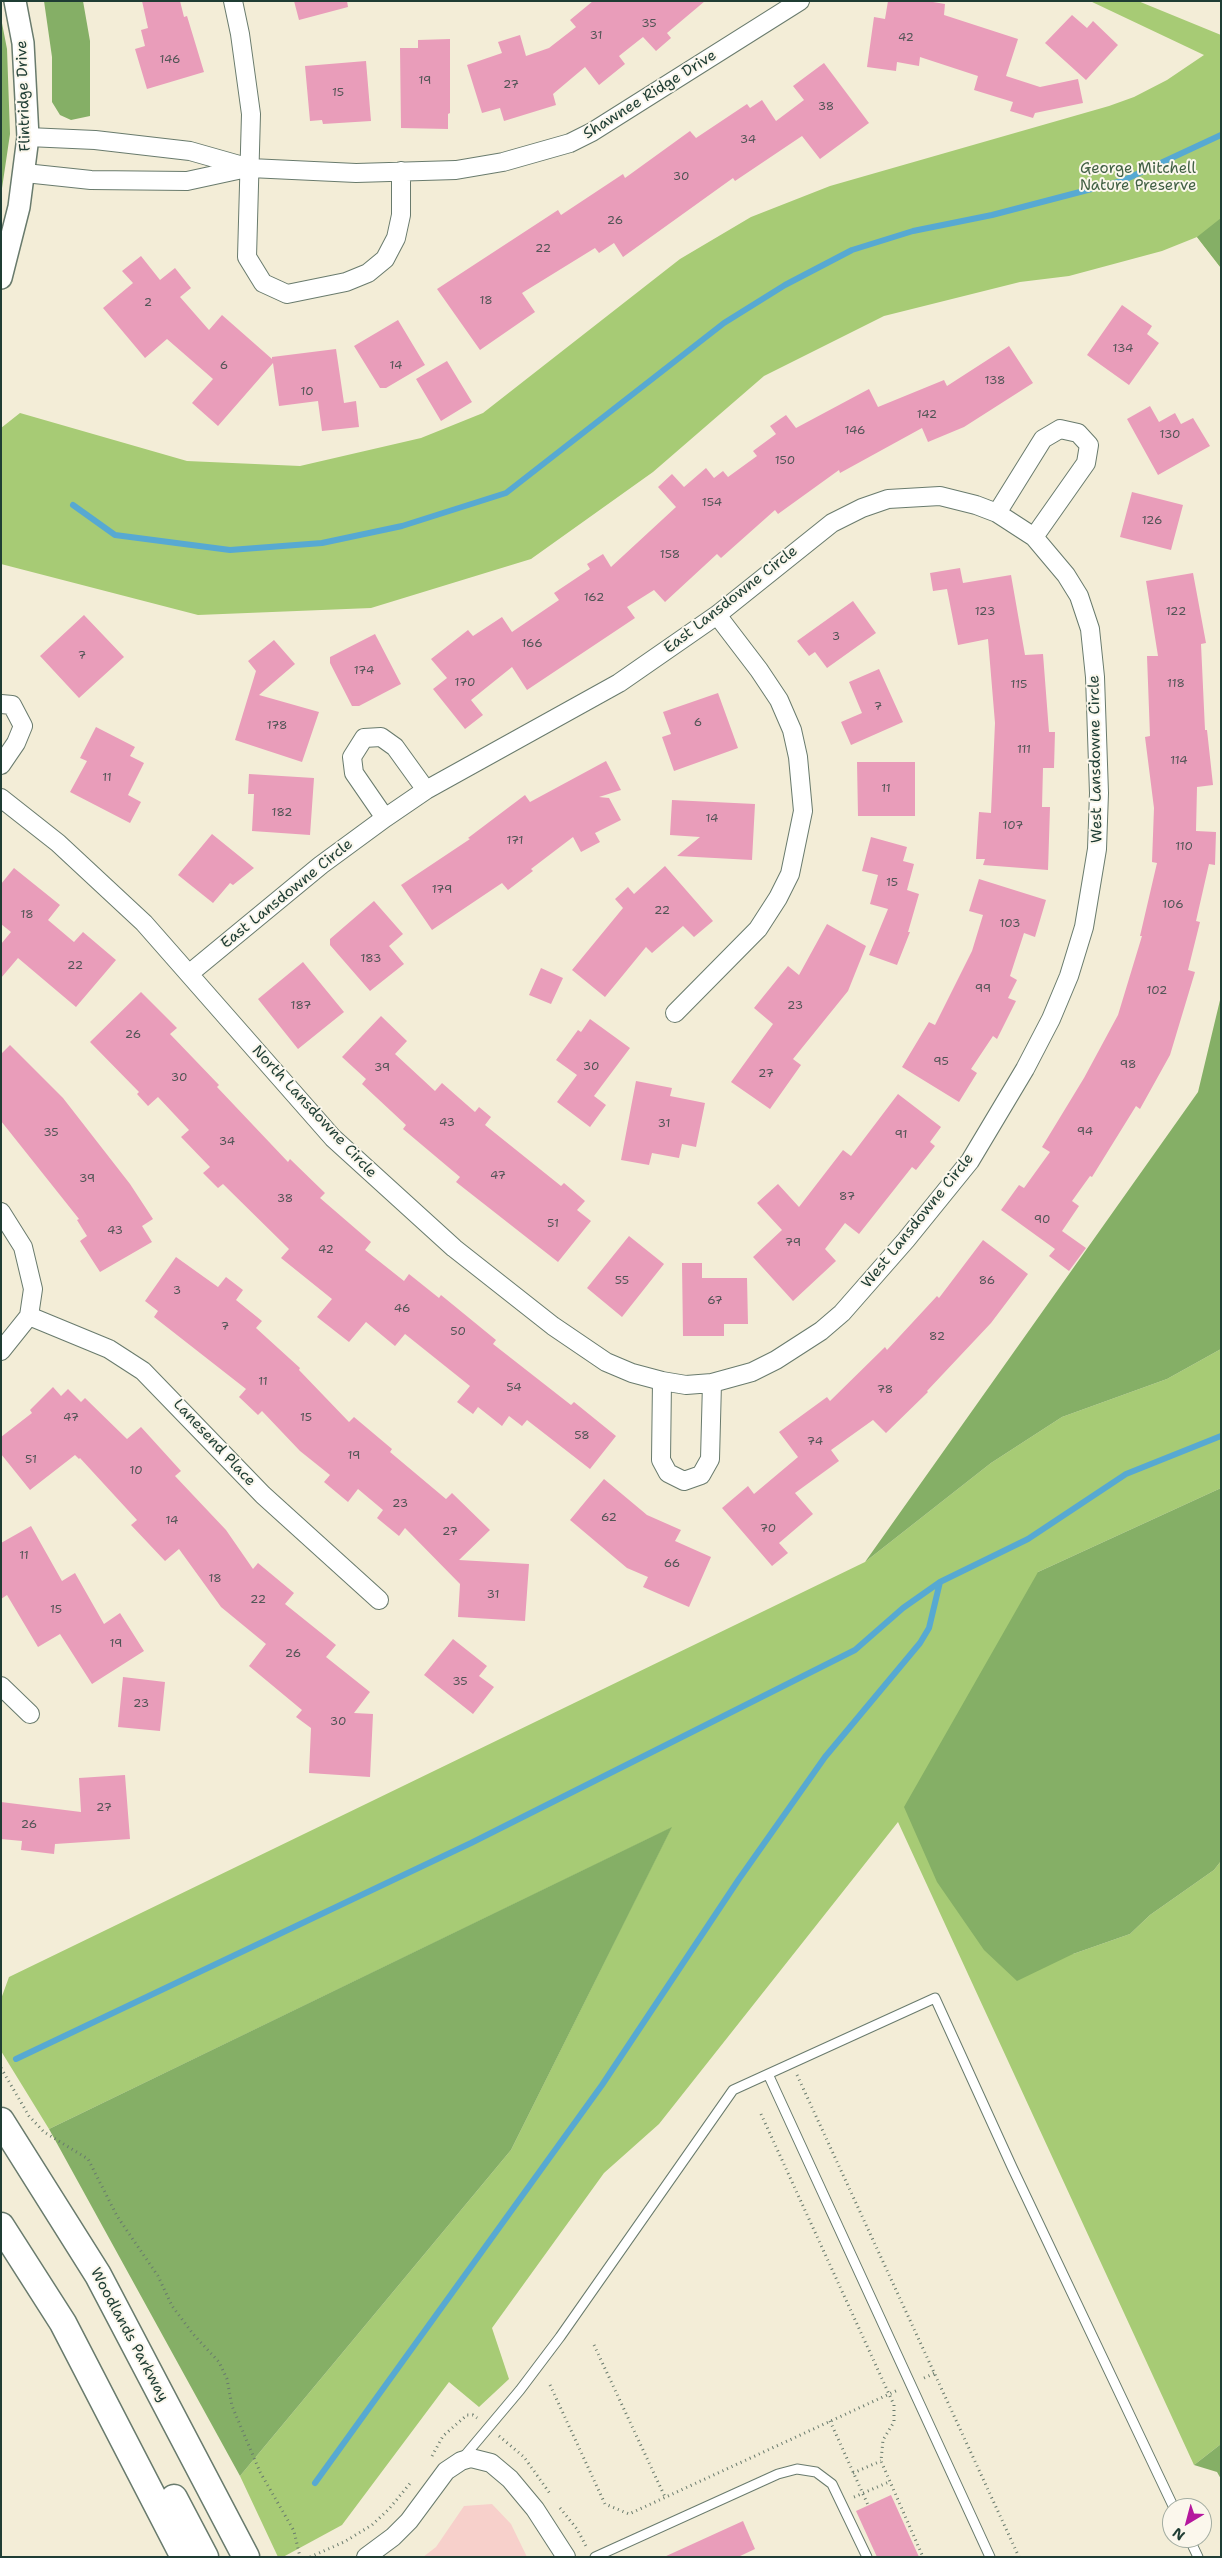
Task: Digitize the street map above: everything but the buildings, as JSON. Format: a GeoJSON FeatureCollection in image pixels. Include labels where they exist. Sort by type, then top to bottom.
{"type":"FeatureCollection","features":[{"type":"Feature","properties":{"kind":"main road","name":"Woodlands Parkway"},"geometry":{"type":"LineString","coordinates":[[1,2121],[98,2275],[246,2557]]}},
{"type":"Feature","properties":{"kind":"main road"},"geometry":{"type":"LineString","coordinates":[[1,2226],[63,2323],[184,2557]]}},
{"type":"Feature","properties":{"kind":"main road"},"geometry":{"type":"LineString","coordinates":[[63,2323],[114,2383],[205,2557]]}},
{"type":"Feature","properties":{"kind":"street","name":"Flintridge Drive"},"geometry":{"type":"LineString","coordinates":[[1,278],[14,236],[25,173],[28,137],[23,43],[15,1]]}},
{"type":"Feature","properties":{"kind":"street"},"geometry":{"type":"LineString","coordinates":[[233,1],[248,89],[250,168],[247,257],[263,283],[288,294],[346,282],[368,273],[385,259],[396,238],[401,215],[401,171]]}},
{"type":"Feature","properties":{"kind":"street","name":"Shawnee Ridge Drive"},"geometry":{"type":"LineString","coordinates":[[28,137],[95,140],[190,151],[250,168],[356,173],[456,170],[503,162],[570,142],[592,132],[800,1]]}},
{"type":"Feature","properties":{"kind":"street","name":"Shawnee Ridge Drive"},"geometry":{"type":"LineString","coordinates":[[25,173],[91,180],[187,181],[250,168]]}},
{"type":"Feature","properties":{"kind":"street"},"geometry":{"type":"LineString","coordinates":[[997,513],[1043,439],[1060,429],[1078,433],[1089,445],[1086,463],[1034,537]]}},
{"type":"Feature","properties":{"kind":"street","name":"East Lansdowne Circle"},"geometry":{"type":"LineString","coordinates":[[190,973],[321,865],[386,818],[426,790],[619,683],[717,615],[797,549],[832,523],[862,508],[888,499],[940,496],[976,504],[1014,522]]}},
{"type":"Feature","properties":{"kind":"street","name":"West Lansdowne Circle"},"geometry":{"type":"LineString","coordinates":[[686,1385],[712,1383],[752,1372],[776,1360],[821,1331],[842,1313],[906,1240],[970,1161],[996,1120],[1051,1019],[1069,976],[1084,928],[1097,849],[1099,793],[1095,677],[1090,629],[1079,596],[1066,575],[1034,537],[1014,522]]}},
{"type":"Feature","properties":{"kind":"street"},"geometry":{"type":"LineString","coordinates":[[675,1013],[758,929],[778,898],[790,874],[803,811],[798,757],[792,730],[779,700],[759,670],[717,615]]}},
{"type":"Feature","properties":{"kind":"street"},"geometry":{"type":"LineString","coordinates":[[1,704],[12,705],[23,726],[16,743],[1,765]]}},
{"type":"Feature","properties":{"kind":"street"},"geometry":{"type":"LineString","coordinates":[[386,818],[354,773],[352,757],[364,738],[381,738],[395,747],[426,790]]}},
{"type":"Feature","properties":{"kind":"street","name":"North Lansdowne Circle"},"geometry":{"type":"LineString","coordinates":[[1,798],[105,884],[190,973],[228,1020],[333,1138],[454,1248],[584,1348],[606,1362],[632,1373],[686,1385]]}},
{"type":"Feature","properties":{"kind":"street"},"geometry":{"type":"LineString","coordinates":[[1,1212],[23,1247],[33,1289],[29,1316],[1,1352]]}},
{"type":"Feature","properties":{"kind":"street","name":"Lanesend Place"},"geometry":{"type":"LineString","coordinates":[[29,1316],[109,1349],[143,1371],[262,1495],[379,1600]]}},
{"type":"Feature","properties":{"kind":"street"},"geometry":{"type":"LineString","coordinates":[[662,1381],[661,1460],[668,1473],[684,1481],[701,1475],[710,1460],[712,1383]]}},
{"type":"Feature","properties":{"kind":"street"},"geometry":{"type":"LineString","coordinates":[[1,1686],[30,1714]]}},
{"type":"Feature","properties":{"kind":"street"},"geometry":{"type":"LineString","coordinates":[[366,2557],[409,2521],[440,2477],[460,2461],[471,2458],[482,2460],[500,2469],[535,2509],[566,2557]]}},
{"type":"Feature","properties":{"kind":"lane"},"geometry":{"type":"LineString","coordinates":[[460,2461],[520,2390],[560,2337],[734,2090],[935,1998],[1012,2167],[1169,2498]]}},
{"type":"Feature","properties":{"kind":"lane"},"geometry":{"type":"LineString","coordinates":[[768,2074],[990,2557]]}},
{"type":"Feature","properties":{"kind":"lane"},"geometry":{"type":"LineString","coordinates":[[595,2557],[787,2471],[797,2469],[816,2472],[832,2484],[867,2557]]}},
{"type":"Feature","properties":{"kind":"path"},"geometry":{"type":"LineString","coordinates":[[792,2063],[1019,2557]]}},
{"type":"Feature","properties":{"kind":"path"},"geometry":{"type":"LineString","coordinates":[[1,2068],[29,2116],[44,2132],[88,2159],[117,2216],[158,2276],[172,2306],[193,2334],[219,2362],[227,2379],[232,2406],[260,2472],[297,2538],[300,2557]]}},
{"type":"Feature","properties":{"kind":"path"},"geometry":{"type":"LineString","coordinates":[[761,2114],[890,2394],[895,2416],[883,2440],[881,2461],[923,2557]]}},
{"type":"Feature","properties":{"kind":"path"},"geometry":{"type":"LineString","coordinates":[[594,2345],[665,2498]]}},
{"type":"Feature","properties":{"kind":"path"},"geometry":{"type":"LineString","coordinates":[[550,2385],[605,2504],[629,2514],[935,2373]]}},
{"type":"Feature","properties":{"kind":"path"},"geometry":{"type":"LineString","coordinates":[[830,2422],[868,2505]]}},
{"type":"Feature","properties":{"kind":"path"},"geometry":{"type":"LineString","coordinates":[[853,2473],[881,2461]]}},
{"type":"Feature","properties":{"kind":"path"},"geometry":{"type":"LineString","coordinates":[[842,2503],[889,2482]]}},
{"type":"Feature","properties":{"kind":"shaded area"},"geometry":{"type":"Polygon","coordinates":[[[492,2504],[511,2524],[527,2557],[423,2557],[436,2547],[464,2506],[492,2504]]]}},
{"type":"Feature","properties":{"kind":"green space"},"geometry":{"type":"Polygon","coordinates":[[[44,1],[83,1],[90,41],[90,116],[71,120],[60,115],[52,102],[52,57],[44,1]]]}},
{"type":"Feature","properties":{"kind":"green space","name":"George Mitchell Nature Preserve"},"geometry":{"type":"Polygon","coordinates":[[[1090,1],[1138,1],[1221,35],[1221,268],[1197,237],[1162,251],[1069,276],[1020,282],[884,316],[764,376],[653,472],[531,559],[371,608],[198,615],[1,564],[1,428],[20,413],[187,461],[300,466],[421,438],[483,413],[680,259],[751,217],[830,186],[1109,106],[1134,97],[1167,80],[1204,55],[1090,1]]]}},
{"type":"Feature","properties":{"kind":"green space"},"geometry":{"type":"Polygon","coordinates":[[[1,18],[7,49],[10,134],[1,195],[1,18]]]}},
{"type":"Feature","properties":{"kind":"green space"},"geometry":{"type":"Polygon","coordinates":[[[1221,218],[1221,268],[1197,237],[1221,218]]]}},
{"type":"Feature","properties":{"kind":"green space"},"geometry":{"type":"Polygon","coordinates":[[[1221,996],[1221,1349],[1167,1379],[1062,1417],[991,1463],[865,1562],[1198,1092],[1221,996]]]}},
{"type":"Feature","properties":{"kind":"green space"},"geometry":{"type":"Polygon","coordinates":[[[1221,1349],[1221,1488],[1038,1572],[1073,1954],[1130,1934],[1150,1915],[1214,1870],[1221,1861],[1221,2444],[1194,2465],[898,1822],[659,2124],[604,2173],[492,2328],[509,2379],[479,2407],[449,2382],[342,2525],[283,2557],[278,2557],[240,2476],[511,2150],[671,1828],[49,2129],[1,2051],[1,1999],[9,1977],[865,1562],[991,1463],[1062,1417],[1167,1379],[1221,1349]]]}},
{"type":"Feature","properties":{"kind":"green space"},"geometry":{"type":"Polygon","coordinates":[[[1221,1488],[1221,1861],[1214,1870],[1150,1915],[1130,1934],[1073,1954],[1017,1981],[984,1950],[937,1882],[904,1807],[1038,1572],[1221,1488]]]}},
{"type":"Feature","properties":{"kind":"green space"},"geometry":{"type":"Polygon","coordinates":[[[672,1827],[511,2150],[240,2476],[49,2129],[672,1827]]]}},
{"type":"Feature","properties":{"kind":"green space"},"geometry":{"type":"Polygon","coordinates":[[[1221,2444],[1221,2479],[1217,2472],[1194,2465],[1221,2444]]]}},
{"type":"Feature","properties":{"kind":"waterway"},"geometry":{"type":"LineString","coordinates":[[73,505],[115,535],[230,550],[322,543],[402,526],[506,493],[724,323],[785,285],[852,250],[913,231],[992,215],[1122,181],[1221,135]]}},
{"type":"Feature","properties":{"kind":"waterway"},"geometry":{"type":"LineString","coordinates":[[16,2059],[471,1843],[855,1650],[903,1608],[940,1582],[1028,1539],[1126,1474],[1221,1436]]}},
{"type":"Feature","properties":{"kind":"waterway"},"geometry":{"type":"LineString","coordinates":[[315,2483],[602,2085],[739,1879],[825,1757],[920,1643],[929,1628],[940,1582]]}}]}
